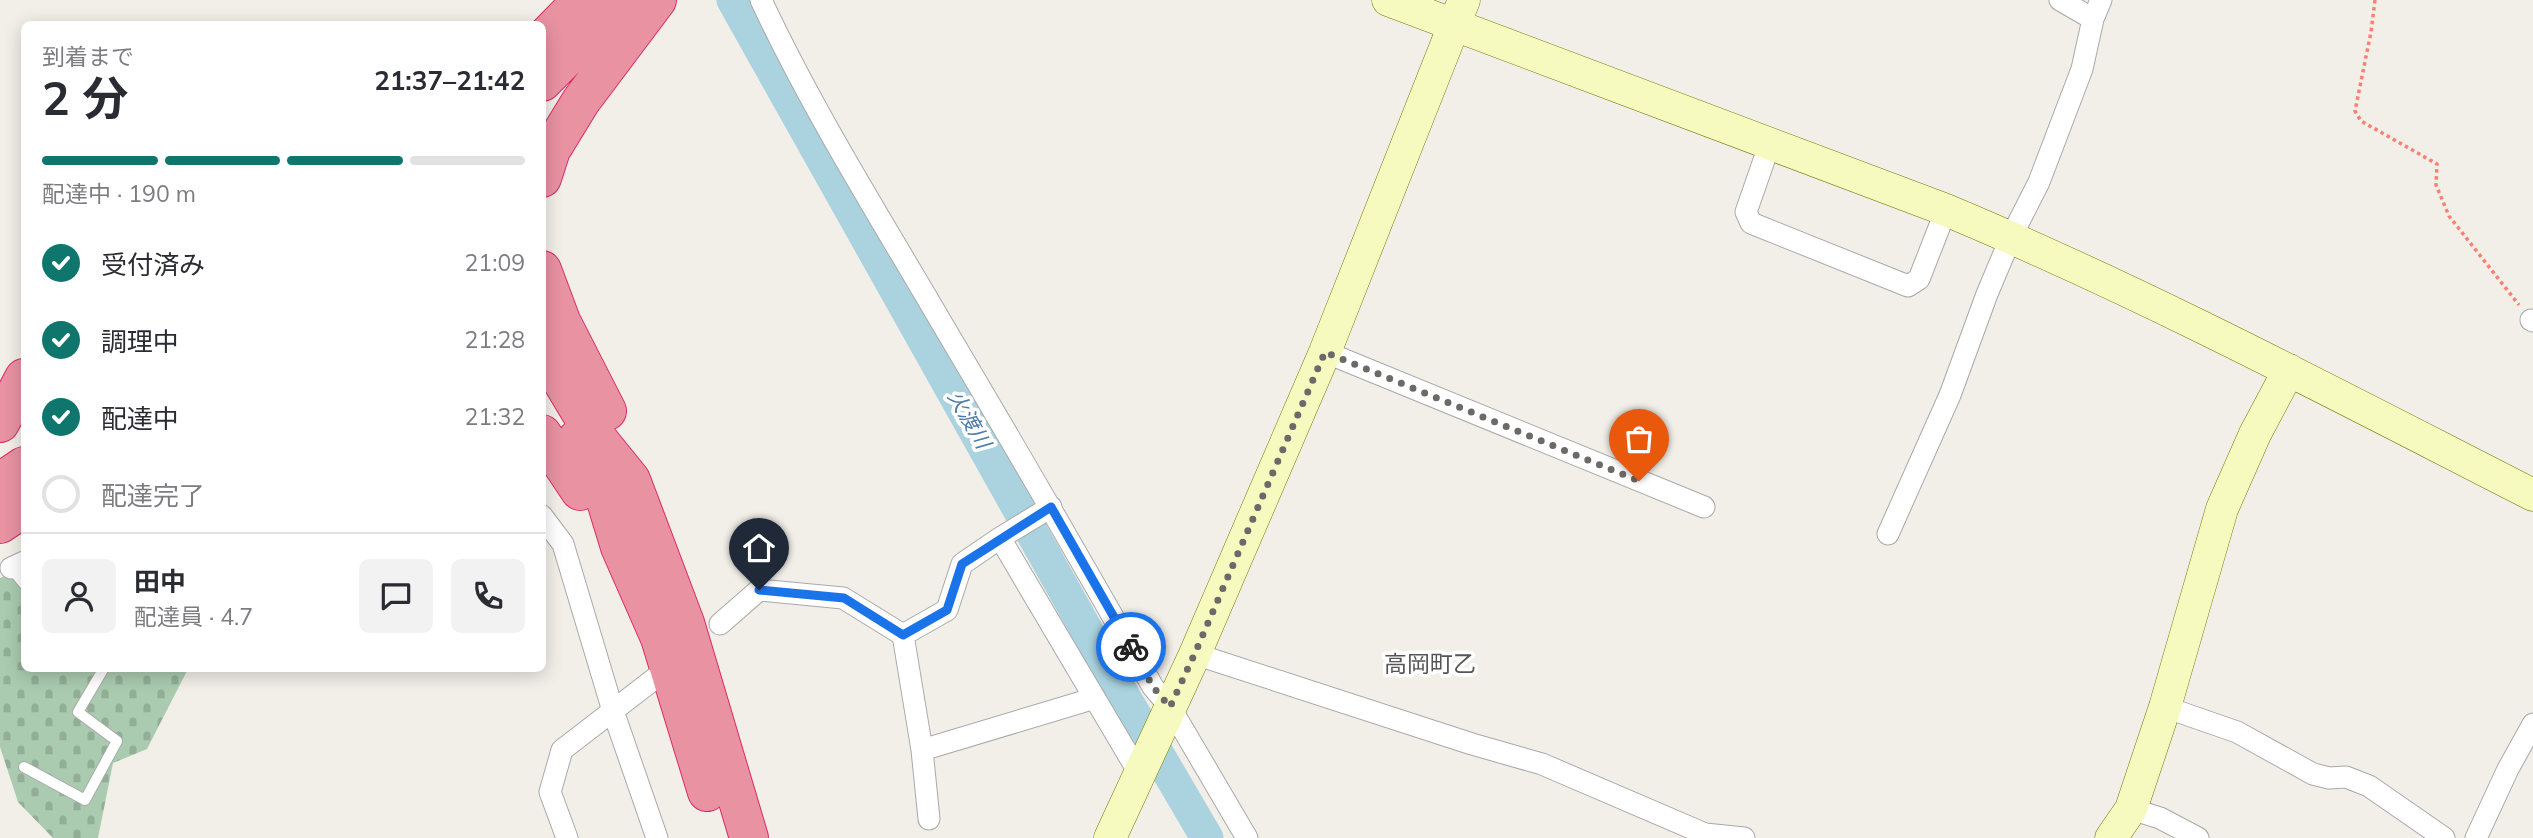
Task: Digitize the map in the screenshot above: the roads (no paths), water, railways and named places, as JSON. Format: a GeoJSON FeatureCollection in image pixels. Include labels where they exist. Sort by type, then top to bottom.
{"type":"FeatureCollection","features":[{"type":"Feature","properties":{"kind":"highway"},"geometry":{"type":"LineString","coordinates":[[546,37],[582,0]]}},
{"type":"Feature","properties":{"kind":"highway"},"geometry":{"type":"LineString","coordinates":[[546,79],[644,3]]}},
{"type":"Feature","properties":{"kind":"highway"},"geometry":{"type":"LineString","coordinates":[[546,166],[551,150],[644,3]]}},
{"type":"Feature","properties":{"kind":"highway"},"geometry":{"type":"LineString","coordinates":[[546,281],[561,321],[605,404],[685,623],[749,838]]}},
{"type":"Feature","properties":{"kind":"highway"},"geometry":{"type":"LineString","coordinates":[[546,355],[593,433],[631,480]]}},
{"type":"Feature","properties":{"kind":"highway"},"geometry":{"type":"LineString","coordinates":[[546,382],[602,488],[620,547],[660,638],[721,838]]}},
{"type":"Feature","properties":{"kind":"highway"},"geometry":{"type":"LineString","coordinates":[[0,423],[21,384]]}},
{"type":"Feature","properties":{"kind":"highway"},"geometry":{"type":"LineString","coordinates":[[546,440],[620,547]]}},
{"type":"Feature","properties":{"kind":"highway"},"geometry":{"type":"LineString","coordinates":[[0,482],[21,468]]}},
{"type":"Feature","properties":{"kind":"highway"},"geometry":{"type":"LineString","coordinates":[[0,524],[21,511]]}},
{"type":"Feature","properties":{"kind":"street"},"geometry":{"type":"LineString","coordinates":[[761,0],[787,56],[1046,510],[1247,838]]}},
{"type":"Feature","properties":{"kind":"street"},"geometry":{"type":"LineString","coordinates":[[1388,0],[1460,12],[1770,143],[2011,237],[2101,277],[2533,495]]}},
{"type":"Feature","properties":{"kind":"street"},"geometry":{"type":"LineString","coordinates":[[1888,534],[1950,395],[2011,237],[2039,182],[2082,69],[2097,9],[2060,0]]}},
{"type":"Feature","properties":{"kind":"street"},"geometry":{"type":"LineString","coordinates":[[1110,838],[1195,653],[1325,352],[1460,12]]}},
{"type":"Feature","properties":{"kind":"street"},"geometry":{"type":"LineString","coordinates":[[1770,143],[1746,212],[1751,223],[1908,286],[1919,279],[1946,210]]}},
{"type":"Feature","properties":{"kind":"street"},"geometry":{"type":"LineString","coordinates":[[1325,352],[1704,507]]}},
{"type":"Feature","properties":{"kind":"street"},"geometry":{"type":"LineString","coordinates":[[2112,838],[2131,809],[2165,708],[2222,509],[2255,434],[2289,370]]}},
{"type":"Feature","properties":{"kind":"street"},"geometry":{"type":"LineString","coordinates":[[903,635],[947,610],[962,564],[1046,510]]}},
{"type":"Feature","properties":{"kind":"street"},"geometry":{"type":"LineString","coordinates":[[546,521],[563,544],[613,710],[657,838]]}},
{"type":"Feature","properties":{"kind":"street"},"geometry":{"type":"LineString","coordinates":[[1005,535],[1095,698],[1142,766]]}},
{"type":"Feature","properties":{"kind":"street"},"geometry":{"type":"LineString","coordinates":[[720,624],[759,590],[844,598],[903,635],[922,750],[929,819]]}},
{"type":"Feature","properties":{"kind":"street"},"geometry":{"type":"LineString","coordinates":[[1195,653],[1472,744],[1542,764],[1705,834],[1744,838]]}},
{"type":"Feature","properties":{"kind":"street"},"geometry":{"type":"LineString","coordinates":[[567,838],[550,792],[562,750],[658,677]]}},
{"type":"Feature","properties":{"kind":"street"},"geometry":{"type":"LineString","coordinates":[[922,750],[1095,698]]}},
{"type":"Feature","properties":{"kind":"street"},"geometry":{"type":"LineString","coordinates":[[2165,708],[2237,732],[2314,774],[2329,778],[2346,777],[2369,786],[2444,838]]}},
{"type":"Feature","properties":{"kind":"street"},"geometry":{"type":"LineString","coordinates":[[2476,838],[2533,723]]}},
{"type":"Feature","properties":{"kind":"street"},"geometry":{"type":"LineString","coordinates":[[2131,809],[2160,818],[2198,838]]}},
{"type":"Feature","properties":{"kind":"lane"},"geometry":{"type":"LineString","coordinates":[[24,767],[85,800],[117,741],[78,712],[102,672]]}},
{"type":"Feature","properties":{"kind":"waterway","name":"火渡川"},"geometry":{"type":"LineString","coordinates":[[733,0],[1118,686],[1207,838]]}},
{"type":"Feature","properties":{"kind":"district","name":"高岡町乙"},"geometry":{"type":"Point","coordinates":[1430,663]}}]}
